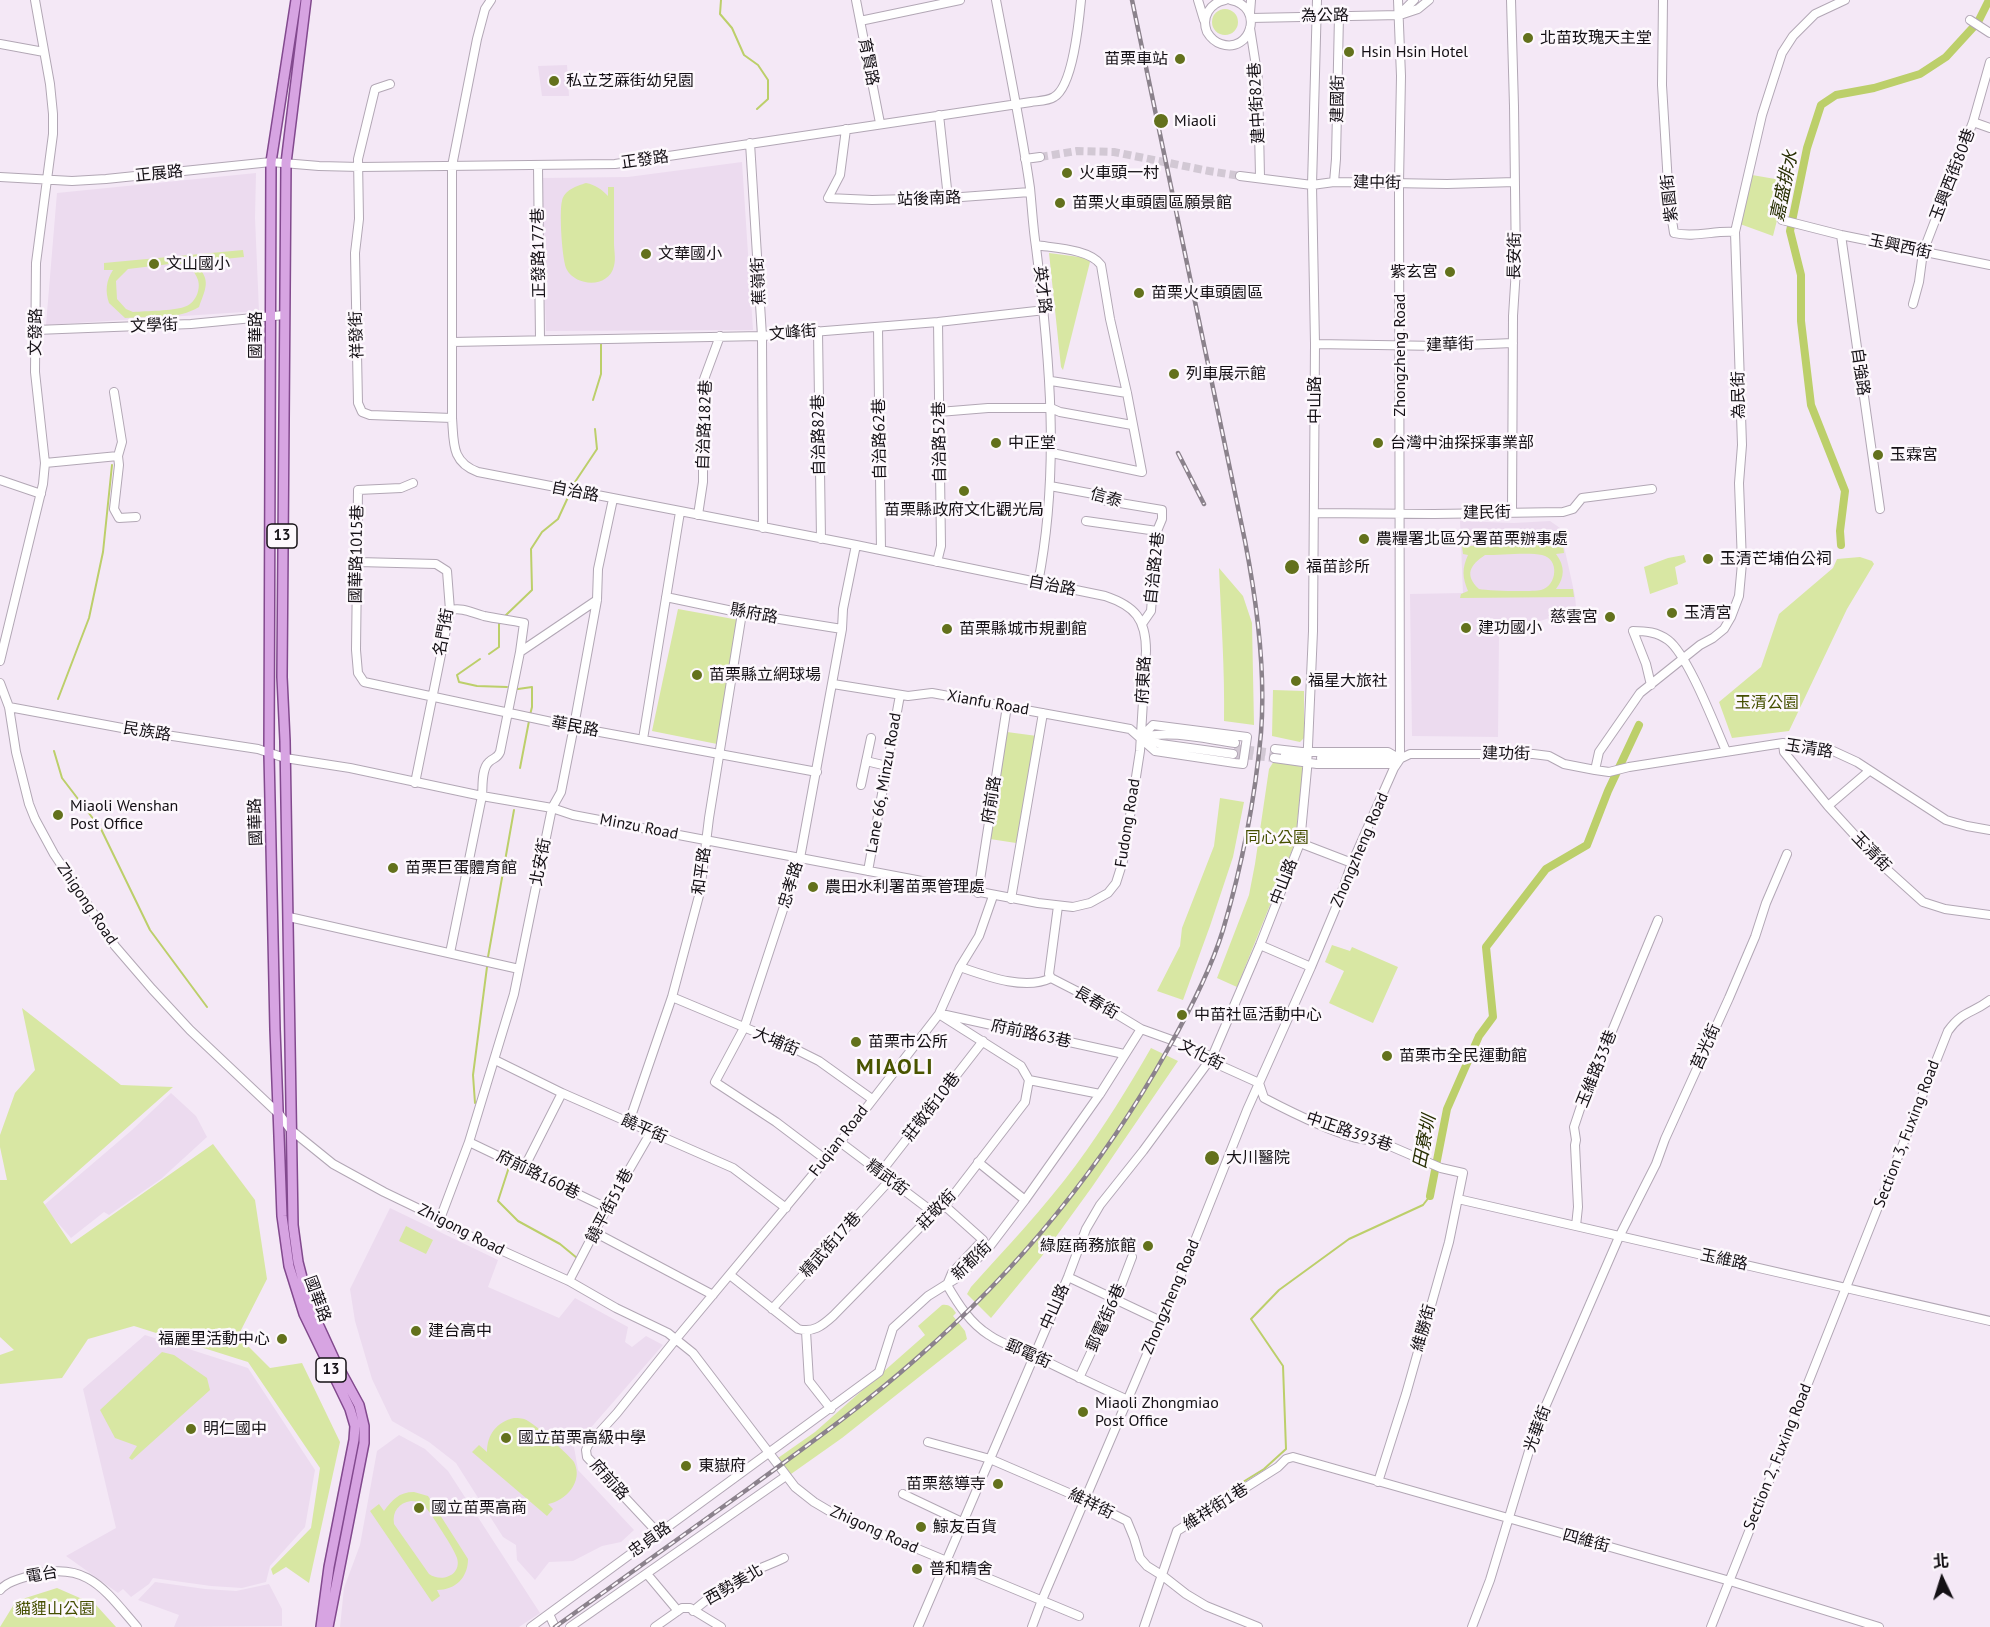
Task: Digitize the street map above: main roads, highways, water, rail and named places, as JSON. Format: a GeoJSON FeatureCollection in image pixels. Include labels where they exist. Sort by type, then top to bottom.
{"type":"FeatureCollection","features":[{"type":"Feature","properties":{"kind":"main road","name":"國華路"},"geometry":{"type":"LineString","coordinates":[[296,0],[271,162],[269,754],[282,1216],[289,1266],[350,1409],[355,1426],[321,1627]]}},
{"type":"Feature","properties":{"kind":"main road","name":"國華路"},"geometry":{"type":"LineString","coordinates":[[306,0],[286,163],[284,315],[282,677],[289,917],[293,1225],[308,1312],[359,1405],[364,1426],[364,1443],[328,1627]]}},
{"type":"Feature","properties":{"kind":"waterway"},"geometry":{"type":"LineString","coordinates":[[721,0],[720,14],[732,28],[744,55],[758,65],[768,80],[768,99],[757,109]]}},
{"type":"Feature","properties":{"kind":"waterway","name":"嘉盛排水"},"geometry":{"type":"LineString","coordinates":[[1841,545],[1840,531],[1845,491],[1811,405],[1801,321],[1801,275],[1790,231],[1807,148],[1821,105],[1836,95],[1874,88],[1920,74],[1946,57],[1978,22],[1989,0]]}},
{"type":"Feature","properties":{"kind":"waterway"},"geometry":{"type":"LineString","coordinates":[[593,400],[601,374],[601,343]]}},
{"type":"Feature","properties":{"kind":"waterway"},"geometry":{"type":"LineString","coordinates":[[505,616],[532,590],[531,549],[542,532],[558,519],[575,482],[597,449],[595,429]]}},
{"type":"Feature","properties":{"kind":"waterway"},"geometry":{"type":"LineString","coordinates":[[58,699],[89,618],[103,552],[112,465]]}},
{"type":"Feature","properties":{"kind":"waterway"},"geometry":{"type":"LineString","coordinates":[[489,654],[499,647],[499,624],[502,621]]}},
{"type":"Feature","properties":{"kind":"waterway"},"geometry":{"type":"LineString","coordinates":[[480,659],[457,675],[459,682],[477,686],[507,687]]}},
{"type":"Feature","properties":{"kind":"waterway"},"geometry":{"type":"LineString","coordinates":[[518,689],[532,687],[530,715]]}},
{"type":"Feature","properties":{"kind":"waterway"},"geometry":{"type":"LineString","coordinates":[[520,768],[529,721]]}},
{"type":"Feature","properties":{"kind":"waterway","name":"田寮圳"},"geometry":{"type":"LineString","coordinates":[[1430,1196],[1447,1109],[1479,1036],[1493,1017],[1486,947],[1546,869],[1587,845],[1608,791],[1639,725]]}},
{"type":"Feature","properties":{"kind":"waterway"},"geometry":{"type":"LineString","coordinates":[[54,751],[62,778],[101,829],[150,930],[207,1007]]}},
{"type":"Feature","properties":{"kind":"waterway"},"geometry":{"type":"LineString","coordinates":[[488,957],[514,810]]}},
{"type":"Feature","properties":{"kind":"waterway"},"geometry":{"type":"LineString","coordinates":[[475,1103],[473,1075],[487,967]]}},
{"type":"Feature","properties":{"kind":"waterway"},"geometry":{"type":"LineString","coordinates":[[509,1167],[498,1201],[518,1221],[560,1244],[577,1258]]}},
{"type":"Feature","properties":{"kind":"waterway","name":"田寮圳"},"geometry":{"type":"LineString","coordinates":[[1225,1493],[1264,1469],[1286,1449],[1283,1366],[1251,1319],[1279,1290],[1349,1239],[1423,1205],[1430,1196]]}},
{"type":"Feature","properties":{"kind":"tunnel"},"geometry":{"type":"LineString","coordinates":[[1040,157],[1077,151],[1114,152],[1240,176]]}},
{"type":"Feature","properties":{"kind":"tunnel"},"geometry":{"type":"LineString","coordinates":[[1234,748],[1275,753]]}},
{"type":"Feature","properties":{"kind":"tunnel"},"geometry":{"type":"LineString","coordinates":[[1233,754],[1274,758]]}},
{"type":"Feature","properties":{"kind":"railway"},"geometry":{"type":"LineString","coordinates":[[555,1627],[856,1409],[916,1359],[989,1290],[1056,1215],[1143,1092],[1184,1021],[1218,946],[1242,857],[1255,783],[1262,709],[1259,636],[1245,541],[1132,0]]}},
{"type":"Feature","properties":{"kind":"railway"},"geometry":{"type":"LineString","coordinates":[[1178,453],[1204,504]]}},
{"type":"Feature","properties":{"kind":"place","name":"北苗玫瑰天主堂"},"geometry":{"type":"Point","coordinates":[1528,38]}},
{"type":"Feature","properties":{"kind":"place","name":"Hsin Hsin Hotel"},"geometry":{"type":"Point","coordinates":[1349,52]}},
{"type":"Feature","properties":{"kind":"place","name":"苗栗車站"},"geometry":{"type":"Point","coordinates":[1180,59]}},
{"type":"Feature","properties":{"kind":"place","name":"私立芝蔴街幼兒園"},"geometry":{"type":"Point","coordinates":[554,81]}},
{"type":"Feature","properties":{"kind":"place","name":"Miaoli"},"geometry":{"type":"Point","coordinates":[1161,121]}},
{"type":"Feature","properties":{"kind":"place","name":"火車頭一村"},"geometry":{"type":"Point","coordinates":[1067,173]}},
{"type":"Feature","properties":{"kind":"place","name":"苗栗火車頭園區願景館"},"geometry":{"type":"Point","coordinates":[1060,203]}},
{"type":"Feature","properties":{"kind":"place","name":"文華國小"},"geometry":{"type":"Point","coordinates":[646,254]}},
{"type":"Feature","properties":{"kind":"place","name":"文山國小"},"geometry":{"type":"Point","coordinates":[154,264]}},
{"type":"Feature","properties":{"kind":"place","name":"紫玄宮"},"geometry":{"type":"Point","coordinates":[1450,272]}},
{"type":"Feature","properties":{"kind":"place","name":"苗栗火車頭園區"},"geometry":{"type":"Point","coordinates":[1139,293]}},
{"type":"Feature","properties":{"kind":"place","name":"列車展示館"},"geometry":{"type":"Point","coordinates":[1174,374]}},
{"type":"Feature","properties":{"kind":"place","name":"中正堂"},"geometry":{"type":"Point","coordinates":[996,443]}},
{"type":"Feature","properties":{"kind":"place","name":"台灣中油探採事業部"},"geometry":{"type":"Point","coordinates":[1378,443]}},
{"type":"Feature","properties":{"kind":"place","name":"玉霖宮"},"geometry":{"type":"Point","coordinates":[1878,455]}},
{"type":"Feature","properties":{"kind":"place","name":"苗栗縣政府文化觀光局"},"geometry":{"type":"Point","coordinates":[964,491]}},
{"type":"Feature","properties":{"kind":"place","name":"農糧署北區分署苗栗辦事處"},"geometry":{"type":"Point","coordinates":[1364,539]}},
{"type":"Feature","properties":{"kind":"place","name":"玉清芒埔伯公祠"},"geometry":{"type":"Point","coordinates":[1708,559]}},
{"type":"Feature","properties":{"kind":"place","name":"福苗診所"},"geometry":{"type":"Point","coordinates":[1292,567]}},
{"type":"Feature","properties":{"kind":"place","name":"玉清宮"},"geometry":{"type":"Point","coordinates":[1672,613]}},
{"type":"Feature","properties":{"kind":"place","name":"慈雲宮"},"geometry":{"type":"Point","coordinates":[1610,617]}},
{"type":"Feature","properties":{"kind":"place","name":"建功國小"},"geometry":{"type":"Point","coordinates":[1466,628]}},
{"type":"Feature","properties":{"kind":"place","name":"苗栗縣城市規劃館"},"geometry":{"type":"Point","coordinates":[947,629]}},
{"type":"Feature","properties":{"kind":"place","name":"苗栗縣立網球場"},"geometry":{"type":"Point","coordinates":[697,675]}},
{"type":"Feature","properties":{"kind":"place","name":"福星大旅社"},"geometry":{"type":"Point","coordinates":[1296,681]}},
{"type":"Feature","properties":{"kind":"place","name":"Miaoli Wenshan Post Office"},"geometry":{"type":"Point","coordinates":[58,815]}},
{"type":"Feature","properties":{"kind":"place","name":"苗栗巨蛋體育館"},"geometry":{"type":"Point","coordinates":[393,868]}},
{"type":"Feature","properties":{"kind":"place","name":"農田水利署苗栗管理處"},"geometry":{"type":"Point","coordinates":[813,887]}},
{"type":"Feature","properties":{"kind":"place","name":"中苗社區活動中心"},"geometry":{"type":"Point","coordinates":[1182,1015]}},
{"type":"Feature","properties":{"kind":"place","name":"苗栗市公所"},"geometry":{"type":"Point","coordinates":[856,1042]}},
{"type":"Feature","properties":{"kind":"place","name":"苗栗市全民運動館"},"geometry":{"type":"Point","coordinates":[1387,1056]}},
{"type":"Feature","properties":{"kind":"place","name":"大川醫院"},"geometry":{"type":"Point","coordinates":[1212,1158]}},
{"type":"Feature","properties":{"kind":"place","name":"綠庭商務旅館"},"geometry":{"type":"Point","coordinates":[1148,1246]}},
{"type":"Feature","properties":{"kind":"place","name":"建台高中"},"geometry":{"type":"Point","coordinates":[416,1331]}},
{"type":"Feature","properties":{"kind":"place","name":"福麗里活動中心"},"geometry":{"type":"Point","coordinates":[282,1339]}},
{"type":"Feature","properties":{"kind":"place","name":"Miaoli Zhongmiao Post Office"},"geometry":{"type":"Point","coordinates":[1083,1412]}},
{"type":"Feature","properties":{"kind":"place","name":"明仁國中"},"geometry":{"type":"Point","coordinates":[191,1429]}},
{"type":"Feature","properties":{"kind":"place","name":"國立苗栗高級中學"},"geometry":{"type":"Point","coordinates":[506,1438]}},
{"type":"Feature","properties":{"kind":"place","name":"東嶽府"},"geometry":{"type":"Point","coordinates":[686,1466]}},
{"type":"Feature","properties":{"kind":"place","name":"苗栗慈導寺"},"geometry":{"type":"Point","coordinates":[998,1484]}},
{"type":"Feature","properties":{"kind":"place","name":"國立苗栗高商"},"geometry":{"type":"Point","coordinates":[419,1508]}},
{"type":"Feature","properties":{"kind":"place","name":"鯨友百貨"},"geometry":{"type":"Point","coordinates":[921,1527]}},
{"type":"Feature","properties":{"kind":"place","name":"普和精舍"},"geometry":{"type":"Point","coordinates":[917,1569]}},
{"type":"Feature","properties":{"kind":"district","name":"MIAOLI"},"geometry":{"type":"Point","coordinates":[895,1068]}},
{"type":"Feature","properties":{"kind":"park label","name":"玉清公園"},"geometry":{"type":"Point","coordinates":[1767,703]}},
{"type":"Feature","properties":{"kind":"park label","name":"同心公園"},"geometry":{"type":"Point","coordinates":[1277,838]}},
{"type":"Feature","properties":{"kind":"park label","name":"貓貍山公園"},"geometry":{"type":"Point","coordinates":[55,1609]}}]}
